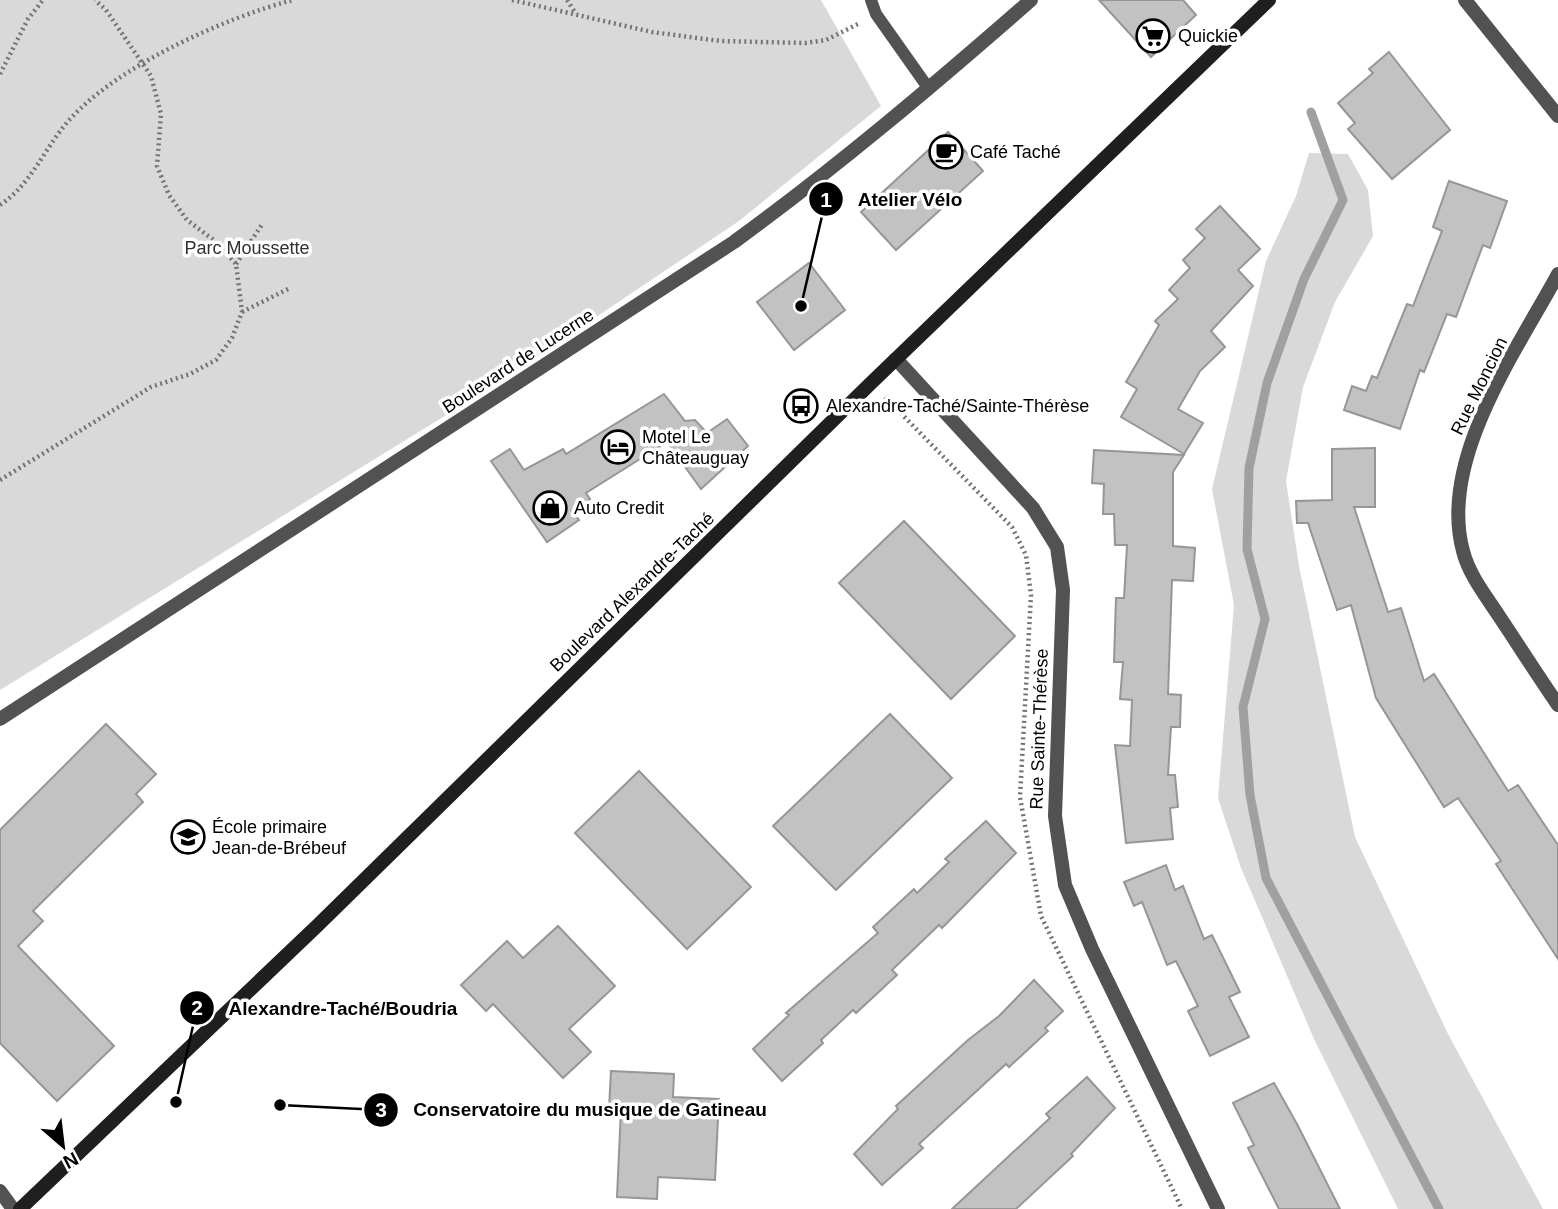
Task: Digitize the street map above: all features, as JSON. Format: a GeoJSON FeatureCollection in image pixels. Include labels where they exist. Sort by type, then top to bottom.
{"type":"FeatureCollection","features":[{"type":"Feature","properties":{"kind":"main road","name":"Boulevard Alexandre-Taché"},"geometry":{"type":"LineString","coordinates":[[20,1209],[327,915],[895,359],[1269,0]]}},
{"type":"Feature","properties":{"kind":"street","name":"Boulevard de Lucerne"},"geometry":{"type":"LineString","coordinates":[[0,719],[734,242],[794,198],[929,89],[1031,0]]}},
{"type":"Feature","properties":{"kind":"street"},"geometry":{"type":"LineString","coordinates":[[1465,0],[1558,116]]}},
{"type":"Feature","properties":{"kind":"street","name":"Rue Moncion"},"geometry":{"type":"LineString","coordinates":[[1558,274],[1494,393],[1471,444],[1461,483],[1459,519],[1463,551],[1475,580],[1558,705]]}},
{"type":"Feature","properties":{"kind":"street","name":"Rue Sainte-Thérèse"},"geometry":{"type":"LineString","coordinates":[[895,359],[1033,508],[1057,547],[1063,590],[1055,816],[1065,884],[1098,961],[1218,1209]]}},
{"type":"Feature","properties":{"kind":"street"},"geometry":{"type":"LineString","coordinates":[[0,1191],[13,1209]]}},
{"type":"Feature","properties":{"kind":"lane"},"geometry":{"type":"LineString","coordinates":[[871,0],[876,14],[929,89]]}},
{"type":"Feature","properties":{"kind":"path"},"geometry":{"type":"LineString","coordinates":[[0,74],[28,19],[43,0]]}},
{"type":"Feature","properties":{"kind":"path"},"geometry":{"type":"LineString","coordinates":[[0,480],[151,387],[190,374],[216,360],[232,338],[242,312],[236,264],[215,241],[187,220],[169,195],[158,166],[161,114],[157,93],[144,65],[106,10],[95,0]]}},
{"type":"Feature","properties":{"kind":"path"},"geometry":{"type":"LineString","coordinates":[[0,205],[22,188],[82,107],[144,65],[224,22],[293,0]]}},
{"type":"Feature","properties":{"kind":"path"},"geometry":{"type":"LineString","coordinates":[[512,0],[652,32],[720,41],[805,43],[840,35],[876,14]]}},
{"type":"Feature","properties":{"kind":"path"},"geometry":{"type":"LineString","coordinates":[[567,0],[577,15]]}},
{"type":"Feature","properties":{"kind":"path"},"geometry":{"type":"LineString","coordinates":[[236,264],[263,223]]}},
{"type":"Feature","properties":{"kind":"path"},"geometry":{"type":"LineString","coordinates":[[242,312],[290,288]]}},
{"type":"Feature","properties":{"kind":"green space","name":"Parc Moussette"},"geometry":{"type":"Polygon","coordinates":[[[0,0],[821,0],[881,106],[739,221],[495,385],[0,690],[0,0]]]}},
{"type":"Feature","properties":{"kind":"green space"},"geometry":{"type":"Polygon","coordinates":[[[1309,153],[1348,154],[1368,190],[1373,236],[1335,302],[1303,387],[1286,481],[1299,566],[1355,837],[1448,1034],[1543,1209],[1398,1209],[1314,1039],[1241,868],[1218,798],[1234,605],[1212,489],[1266,261],[1296,196],[1309,153]]]}},
{"type":"Feature","properties":{"kind":"building","name":"Quickie"},"geometry":{"type":"Polygon","coordinates":[[[1099,0],[1183,0],[1196,15],[1151,57],[1099,0]]]}},
{"type":"Feature","properties":{"kind":"building"},"geometry":{"type":"Polygon","coordinates":[[[1389,52],[1450,130],[1392,179],[1348,129],[1355,123],[1338,103],[1373,73],[1369,69],[1389,52]]]}},
{"type":"Feature","properties":{"kind":"building"},"geometry":{"type":"Polygon","coordinates":[[[948,132],[983,171],[896,250],[861,212],[948,132]]]}},
{"type":"Feature","properties":{"kind":"building"},"geometry":{"type":"Polygon","coordinates":[[[1449,181],[1507,201],[1490,248],[1483,245],[1456,317],[1447,314],[1424,372],[1420,370],[1400,429],[1344,410],[1352,386],[1366,391],[1372,376],[1377,378],[1407,304],[1413,306],[1442,231],[1433,227],[1449,181]]]}},
{"type":"Feature","properties":{"kind":"building"},"geometry":{"type":"Polygon","coordinates":[[[1220,206],[1260,249],[1238,270],[1253,286],[1211,331],[1225,347],[1200,371],[1178,409],[1203,423],[1184,454],[1121,417],[1137,389],[1126,382],[1159,325],[1155,321],[1178,299],[1169,290],[1190,268],[1183,260],[1205,238],[1196,229],[1220,206]]]}},
{"type":"Feature","properties":{"kind":"building"},"geometry":{"type":"Polygon","coordinates":[[[809,263],[845,310],[794,350],[757,302],[809,263]]]}},
{"type":"Feature","properties":{"kind":"building","name":"Motel Le Châteauguay"},"geometry":{"type":"Polygon","coordinates":[[[664,394],[685,421],[695,420],[707,433],[727,419],[748,446],[701,489],[667,442],[586,493],[590,499],[572,511],[579,520],[547,542],[491,461],[510,449],[524,470],[563,449],[566,454],[664,394]]]}},
{"type":"Feature","properties":{"kind":"building"},"geometry":{"type":"Polygon","coordinates":[[[1375,448],[1375,507],[1354,507],[1388,612],[1401,608],[1424,681],[1434,674],[1508,791],[1518,785],[1558,845],[1558,959],[1496,864],[1501,861],[1458,798],[1444,807],[1376,698],[1351,605],[1337,610],[1308,523],[1297,523],[1296,501],[1332,500],[1332,449],[1375,448]]]}},
{"type":"Feature","properties":{"kind":"building"},"geometry":{"type":"Polygon","coordinates":[[[1094,450],[1184,455],[1173,472],[1173,546],[1195,548],[1193,581],[1172,580],[1168,694],[1181,695],[1180,727],[1171,727],[1168,775],[1175,775],[1178,807],[1170,808],[1173,839],[1126,843],[1115,745],[1130,746],[1132,700],[1120,699],[1123,662],[1114,662],[1116,598],[1124,598],[1127,545],[1115,545],[1114,514],[1103,514],[1104,484],[1092,483],[1094,450]]]}},
{"type":"Feature","properties":{"kind":"building"},"geometry":{"type":"Polygon","coordinates":[[[904,521],[1015,636],[951,699],[839,583],[904,521]]]}},
{"type":"Feature","properties":{"kind":"building"},"geometry":{"type":"Polygon","coordinates":[[[890,714],[952,778],[836,890],[773,826],[890,714]]]}},
{"type":"Feature","properties":{"kind":"building"},"geometry":{"type":"Polygon","coordinates":[[[106,724],[156,774],[136,794],[143,802],[33,911],[43,921],[18,946],[114,1046],[57,1101],[0,1043],[0,830],[106,724]]]}},
{"type":"Feature","properties":{"kind":"building"},"geometry":{"type":"Polygon","coordinates":[[[639,771],[751,887],[687,949],[575,833],[639,771]]]}},
{"type":"Feature","properties":{"kind":"building"},"geometry":{"type":"Polygon","coordinates":[[[986,821],[1016,853],[942,928],[939,925],[892,970],[897,975],[856,1013],[853,1010],[821,1040],[823,1043],[782,1081],[753,1049],[789,1015],[786,1013],[878,933],[873,927],[914,889],[917,893],[949,862],[945,859],[986,821]]]}},
{"type":"Feature","properties":{"kind":"building"},"geometry":{"type":"Polygon","coordinates":[[[1166,865],[1175,890],[1183,886],[1204,939],[1212,935],[1240,992],[1229,997],[1249,1037],[1210,1056],[1188,1011],[1198,1006],[1176,961],[1167,965],[1142,902],[1134,906],[1124,882],[1166,865]]]}},
{"type":"Feature","properties":{"kind":"building"},"geometry":{"type":"Polygon","coordinates":[[[558,926],[615,986],[569,1029],[591,1052],[563,1078],[493,1004],[486,1011],[461,985],[507,941],[523,958],[558,926]]]}},
{"type":"Feature","properties":{"kind":"building"},"geometry":{"type":"Polygon","coordinates":[[[1034,980],[1063,1011],[1045,1028],[1048,1031],[1009,1067],[1006,1064],[919,1144],[923,1148],[882,1185],[854,1154],[898,1109],[896,1106],[968,1040],[999,1016],[1034,980]]]}},
{"type":"Feature","properties":{"kind":"building"},"geometry":{"type":"Polygon","coordinates":[[[611,1071],[674,1074],[673,1097],[719,1099],[715,1180],[658,1177],[657,1199],[617,1197],[621,1109],[609,1108],[611,1071]]]}},
{"type":"Feature","properties":{"kind":"building"},"geometry":{"type":"Polygon","coordinates":[[[1087,1077],[1115,1108],[1071,1154],[1073,1156],[1016,1209],[952,1209],[1050,1118],[1046,1114],[1087,1077]]]}},
{"type":"Feature","properties":{"kind":"building"},"geometry":{"type":"Polygon","coordinates":[[[1274,1083],[1340,1209],[1279,1209],[1248,1148],[1254,1145],[1233,1103],[1274,1083]]]}},
{"type":"Feature","properties":{"kind":"waterway"},"geometry":{"type":"LineString","coordinates":[[1311,112],[1343,200],[1304,279],[1267,383],[1249,468],[1247,549],[1265,619],[1243,707],[1250,795],[1266,878],[1439,1209]]}},
{"type":"Feature","properties":{"kind":"place","name":"Quickie"},"geometry":{"type":"Point","coordinates":[1153,36]}},
{"type":"Feature","properties":{"kind":"place","name":"Café Taché"},"geometry":{"type":"Point","coordinates":[946,152]}},
{"type":"Feature","properties":{"kind":"place","name":"Atelier Vélo"},"geometry":{"type":"Point","coordinates":[801,306]}},
{"type":"Feature","properties":{"kind":"place","name":"Alexandre-Taché/Sainte-Thérèse"},"geometry":{"type":"Point","coordinates":[801,406]}},
{"type":"Feature","properties":{"kind":"place","name":"Motel Le Châteauguay"},"geometry":{"type":"Point","coordinates":[618,447]}},
{"type":"Feature","properties":{"kind":"place","name":"Auto Credit"},"geometry":{"type":"Point","coordinates":[550,508]}},
{"type":"Feature","properties":{"kind":"place","name":"École primaire Jean-de-Brébeuf"},"geometry":{"type":"Point","coordinates":[188,837]}},
{"type":"Feature","properties":{"kind":"place","name":"Alexandre-Taché/Boudria"},"geometry":{"type":"Point","coordinates":[176,1102]}},
{"type":"Feature","properties":{"kind":"place","name":"Conservatoire du musique de Gatineau"},"geometry":{"type":"Point","coordinates":[280,1105]}}]}
